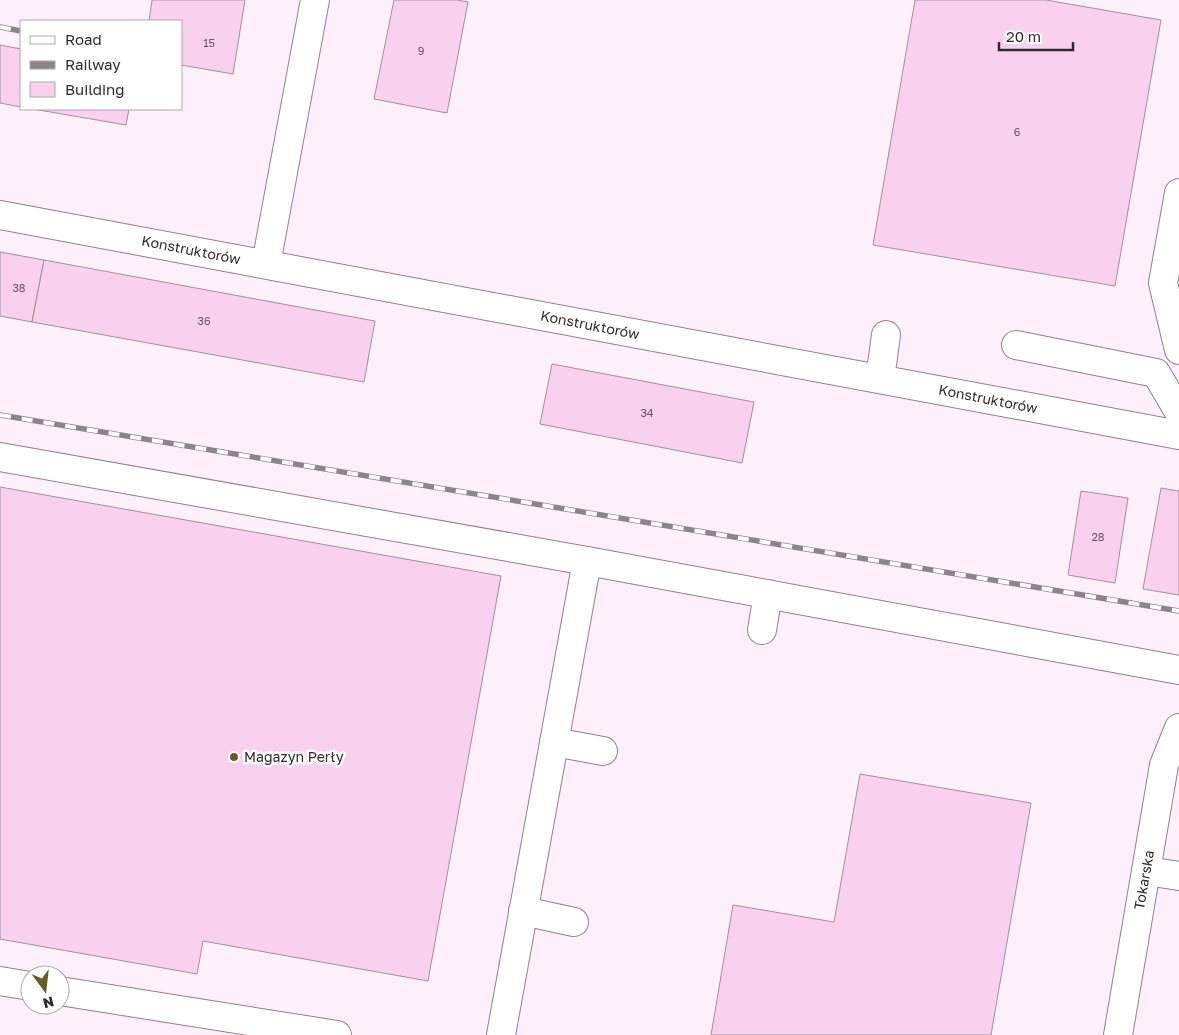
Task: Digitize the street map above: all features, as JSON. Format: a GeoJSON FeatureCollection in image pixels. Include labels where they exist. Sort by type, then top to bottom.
{"type":"FeatureCollection","features":[{"type":"Feature","properties":{"kind":"lane"},"geometry":{"type":"LineString","coordinates":[[266,264],[315,0]]}},
{"type":"Feature","properties":{"kind":"lane"},"geometry":{"type":"LineString","coordinates":[[1179,193],[1163,283],[1179,350]]}},
{"type":"Feature","properties":{"kind":"lane","name":"Konstruktorów"},"geometry":{"type":"LineString","coordinates":[[0,215],[1179,435]]}},
{"type":"Feature","properties":{"kind":"lane"},"geometry":{"type":"LineString","coordinates":[[880,379],[886,335]]}},
{"type":"Feature","properties":{"kind":"lane"},"geometry":{"type":"LineString","coordinates":[[1016,345],[1156,372],[1179,412]]}},
{"type":"Feature","properties":{"kind":"lane"},"geometry":{"type":"LineString","coordinates":[[0,457],[587,561],[1179,670]]}},
{"type":"Feature","properties":{"kind":"lane"},"geometry":{"type":"LineString","coordinates":[[501,1035],[587,561]]}},
{"type":"Feature","properties":{"kind":"lane"},"geometry":{"type":"LineString","coordinates":[[762,630],[768,594]]}},
{"type":"Feature","properties":{"kind":"lane","name":"Tokarska"},"geometry":{"type":"LineString","coordinates":[[1118,1035],[1164,765],[1179,728]]}},
{"type":"Feature","properties":{"kind":"lane"},"geometry":{"type":"LineString","coordinates":[[554,742],[603,751]]}},
{"type":"Feature","properties":{"kind":"lane"},"geometry":{"type":"LineString","coordinates":[[1146,870],[1179,876]]}},
{"type":"Feature","properties":{"kind":"lane"},"geometry":{"type":"LineString","coordinates":[[524,912],[574,922]]}},
{"type":"Feature","properties":{"kind":"lane"},"geometry":{"type":"LineString","coordinates":[[0,981],[20,984]]}},
{"type":"Feature","properties":{"kind":"lane"},"geometry":{"type":"LineString","coordinates":[[70,993],[337,1035]]}},
{"type":"Feature","properties":{"kind":"building"},"geometry":{"type":"Polygon","coordinates":[[[152,0],[245,0],[233,74],[182,65],[182,20],[149,20],[152,0]]]}},
{"type":"Feature","properties":{"kind":"building"},"geometry":{"type":"Polygon","coordinates":[[[394,0],[457,0],[468,2],[447,113],[374,99],[394,0]]]}},
{"type":"Feature","properties":{"kind":"building"},"geometry":{"type":"Polygon","coordinates":[[[915,0],[1046,0],[1161,20],[1115,286],[873,245],[915,0]]]}},
{"type":"Feature","properties":{"kind":"building"},"geometry":{"type":"Polygon","coordinates":[[[0,45],[20,49],[20,107],[0,103],[0,45]]]}},
{"type":"Feature","properties":{"kind":"building"},"geometry":{"type":"Polygon","coordinates":[[[39,110],[129,110],[126,125],[39,110]]]}},
{"type":"Feature","properties":{"kind":"building"},"geometry":{"type":"Polygon","coordinates":[[[0,252],[44,260],[32,322],[0,316],[0,252]]]}},
{"type":"Feature","properties":{"kind":"building"},"geometry":{"type":"Polygon","coordinates":[[[44,260],[375,321],[364,382],[32,322],[44,260]]]}},
{"type":"Feature","properties":{"kind":"building"},"geometry":{"type":"Polygon","coordinates":[[[552,364],[754,402],[742,463],[540,424],[552,364]]]}},
{"type":"Feature","properties":{"kind":"building","name":"Magazyn Perły"},"geometry":{"type":"Polygon","coordinates":[[[0,487],[501,576],[428,981],[203,941],[197,974],[0,939],[0,487]]]}},
{"type":"Feature","properties":{"kind":"building"},"geometry":{"type":"Polygon","coordinates":[[[1161,488],[1179,491],[1179,595],[1143,589],[1161,488]]]}},
{"type":"Feature","properties":{"kind":"building"},"geometry":{"type":"Polygon","coordinates":[[[1081,491],[1128,498],[1115,583],[1068,575],[1081,491]]]}},
{"type":"Feature","properties":{"kind":"building"},"geometry":{"type":"Polygon","coordinates":[[[860,774],[1031,803],[991,1035],[711,1035],[733,905],[834,922],[860,774]]]}},
{"type":"Feature","properties":{"kind":"railway"},"geometry":{"type":"LineString","coordinates":[[0,27],[20,31]]}},
{"type":"Feature","properties":{"kind":"railway"},"geometry":{"type":"LineString","coordinates":[[0,415],[1179,611]]}},
{"type":"Feature","properties":{"kind":"place","name":"Magazyn Perły"},"geometry":{"type":"Point","coordinates":[234,757]}}]}
